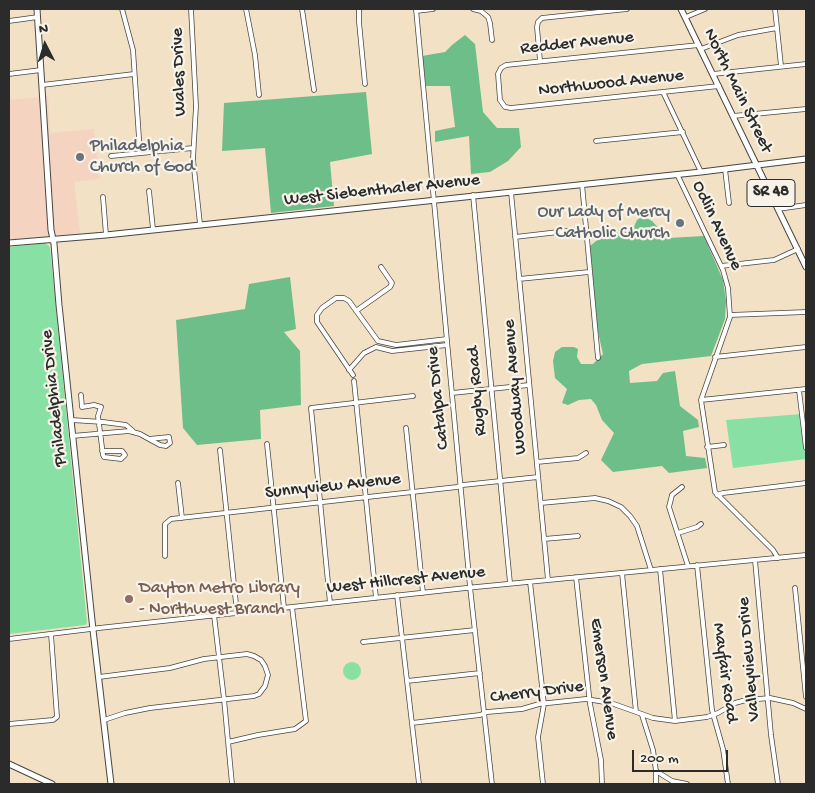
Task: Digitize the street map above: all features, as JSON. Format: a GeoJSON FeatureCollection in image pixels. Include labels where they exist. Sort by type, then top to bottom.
{"type":"FeatureCollection","features":[{"type":"Feature","properties":{"kind":"main road","name":"Philadelphia Drive"},"geometry":{"type":"LineString","coordinates":[[37,9],[46,165],[53,239],[72,436],[111,784]]}},
{"type":"Feature","properties":{"kind":"main road","name":"North Main Street"},"geometry":{"type":"LineString","coordinates":[[681,9],[806,267]]}},
{"type":"Feature","properties":{"kind":"main road","name":"West Siebenthaler Avenue"},"geometry":{"type":"LineString","coordinates":[[9,243],[702,172],[806,159]]}},
{"type":"Feature","properties":{"kind":"main road"},"geometry":{"type":"LineString","coordinates":[[9,764],[40,781],[52,784]]}},
{"type":"Feature","properties":{"kind":"street"},"geometry":{"type":"LineString","coordinates":[[122,9],[132,43],[140,153]]}},
{"type":"Feature","properties":{"kind":"street","name":"Wales Drive"},"geometry":{"type":"LineString","coordinates":[[191,9],[196,106],[193,148],[200,224]]}},
{"type":"Feature","properties":{"kind":"street"},"geometry":{"type":"LineString","coordinates":[[246,9],[255,55],[259,95]]}},
{"type":"Feature","properties":{"kind":"street"},"geometry":{"type":"LineString","coordinates":[[302,9],[314,90]]}},
{"type":"Feature","properties":{"kind":"street"},"geometry":{"type":"LineString","coordinates":[[359,9],[365,84]]}},
{"type":"Feature","properties":{"kind":"street"},"geometry":{"type":"LineString","coordinates":[[416,10],[433,9]]}},
{"type":"Feature","properties":{"kind":"street"},"geometry":{"type":"LineString","coordinates":[[473,9],[481,11],[488,18],[492,40]]}},
{"type":"Feature","properties":{"kind":"street"},"geometry":{"type":"LineString","coordinates":[[540,61],[537,27],[538,22],[542,18],[628,9]]}},
{"type":"Feature","properties":{"kind":"street"},"geometry":{"type":"LineString","coordinates":[[686,17],[705,9]]}},
{"type":"Feature","properties":{"kind":"street"},"geometry":{"type":"LineString","coordinates":[[775,9],[781,66]]}},
{"type":"Feature","properties":{"kind":"street","name":"Catalpa Drive"},"geometry":{"type":"LineString","coordinates":[[416,10],[470,587],[492,784]]}},
{"type":"Feature","properties":{"kind":"street"},"geometry":{"type":"LineString","coordinates":[[9,21],[38,18]]}},
{"type":"Feature","properties":{"kind":"street","name":"Redder Avenue"},"geometry":{"type":"LineString","coordinates":[[507,108],[501,103],[498,74],[499,70],[506,65],[700,47],[738,35],[777,28]]}},
{"type":"Feature","properties":{"kind":"street"},"geometry":{"type":"LineString","coordinates":[[713,74],[806,64]]}},
{"type":"Feature","properties":{"kind":"street"},"geometry":{"type":"LineString","coordinates":[[9,74],[41,70]]}},
{"type":"Feature","properties":{"kind":"street"},"geometry":{"type":"LineString","coordinates":[[42,86],[134,74]]}},
{"type":"Feature","properties":{"kind":"street","name":"Northwood Avenue"},"geometry":{"type":"LineString","coordinates":[[507,108],[719,86]]}},
{"type":"Feature","properties":{"kind":"street"},"geometry":{"type":"LineString","coordinates":[[664,92],[702,172]]}},
{"type":"Feature","properties":{"kind":"street"},"geometry":{"type":"LineString","coordinates":[[733,116],[806,109]]}},
{"type":"Feature","properties":{"kind":"street"},"geometry":{"type":"LineString","coordinates":[[596,141],[683,132]]}},
{"type":"Feature","properties":{"kind":"street"},"geometry":{"type":"LineString","coordinates":[[111,156],[193,148]]}},
{"type":"Feature","properties":{"kind":"street"},"geometry":{"type":"LineString","coordinates":[[725,169],[729,203]]}},
{"type":"Feature","properties":{"kind":"street","name":"Odlin Avenue"},"geometry":{"type":"LineString","coordinates":[[677,174],[728,283],[730,315],[701,400],[707,447],[717,495]]}},
{"type":"Feature","properties":{"kind":"street"},"geometry":{"type":"LineString","coordinates":[[582,184],[598,358]]}},
{"type":"Feature","properties":{"kind":"street"},"geometry":{"type":"LineString","coordinates":[[149,192],[153,229]]}},
{"type":"Feature","properties":{"kind":"street","name":"Woodway Avenue"},"geometry":{"type":"LineString","coordinates":[[511,192],[548,580]]}},
{"type":"Feature","properties":{"kind":"street","name":"Rugby Road"},"geometry":{"type":"LineString","coordinates":[[473,196],[510,584]]}},
{"type":"Feature","properties":{"kind":"street"},"geometry":{"type":"LineString","coordinates":[[102,197],[106,234]]}},
{"type":"Feature","properties":{"kind":"street"},"geometry":{"type":"LineString","coordinates":[[778,209],[806,205]]}},
{"type":"Feature","properties":{"kind":"street"},"geometry":{"type":"LineString","coordinates":[[515,237],[585,229]]}},
{"type":"Feature","properties":{"kind":"street"},"geometry":{"type":"LineString","coordinates":[[721,266],[774,260],[798,249]]}},
{"type":"Feature","properties":{"kind":"street"},"geometry":{"type":"LineString","coordinates":[[356,310],[390,287],[392,283],[381,267]]}},
{"type":"Feature","properties":{"kind":"street"},"geometry":{"type":"LineString","coordinates":[[519,279],[590,272]]}},
{"type":"Feature","properties":{"kind":"street"},"geometry":{"type":"LineString","coordinates":[[353,375],[318,324],[317,318],[322,308],[336,298],[346,299],[378,341],[396,345],[447,340]]}},
{"type":"Feature","properties":{"kind":"street"},"geometry":{"type":"LineString","coordinates":[[730,315],[806,312]]}},
{"type":"Feature","properties":{"kind":"street"},"geometry":{"type":"LineString","coordinates":[[349,370],[364,353],[376,347],[378,341]]}},
{"type":"Feature","properties":{"kind":"street"},"geometry":{"type":"LineString","coordinates":[[376,347],[398,351],[447,345]]}},
{"type":"Feature","properties":{"kind":"street"},"geometry":{"type":"LineString","coordinates":[[715,357],[806,347]]}},
{"type":"Feature","properties":{"kind":"street"},"geometry":{"type":"LineString","coordinates":[[354,381],[376,598]]}},
{"type":"Feature","properties":{"kind":"street"},"geometry":{"type":"LineString","coordinates":[[452,393],[529,385]]}},
{"type":"Feature","properties":{"kind":"street"},"geometry":{"type":"LineString","coordinates":[[701,400],[806,389]]}},
{"type":"Feature","properties":{"kind":"street"},"geometry":{"type":"LineString","coordinates":[[800,390],[806,448]]}},
{"type":"Feature","properties":{"kind":"street"},"geometry":{"type":"LineString","coordinates":[[82,395],[82,407],[94,405],[101,407],[98,416],[99,421],[100,433],[102,450],[103,455],[106,458],[121,459],[126,455],[122,450],[102,450]]}},
{"type":"Feature","properties":{"kind":"street"},"geometry":{"type":"LineString","coordinates":[[330,603],[311,408],[413,396]]}},
{"type":"Feature","properties":{"kind":"street"},"geometry":{"type":"LineString","coordinates":[[71,420],[99,421],[126,425],[134,432]]}},
{"type":"Feature","properties":{"kind":"street"},"geometry":{"type":"LineString","coordinates":[[406,428],[422,593]]}},
{"type":"Feature","properties":{"kind":"street"},"geometry":{"type":"LineString","coordinates":[[72,436],[129,431],[160,445],[166,446],[170,443],[169,437],[149,439]]}},
{"type":"Feature","properties":{"kind":"street"},"geometry":{"type":"LineString","coordinates":[[267,444],[284,608]]}},
{"type":"Feature","properties":{"kind":"street"},"geometry":{"type":"LineString","coordinates":[[707,447],[724,445]]}},
{"type":"Feature","properties":{"kind":"street"},"geometry":{"type":"LineString","coordinates":[[220,450],[237,613]]}},
{"type":"Feature","properties":{"kind":"street"},"geometry":{"type":"LineString","coordinates":[[537,462],[578,458],[586,453]]}},
{"type":"Feature","properties":{"kind":"street","name":"Sunnyview Avenue"},"geometry":{"type":"LineString","coordinates":[[165,556],[165,524],[171,519],[538,477]]}},
{"type":"Feature","properties":{"kind":"street"},"geometry":{"type":"LineString","coordinates":[[178,483],[182,518]]}},
{"type":"Feature","properties":{"kind":"street"},"geometry":{"type":"LineString","coordinates":[[778,558],[773,550],[717,495],[806,483]]}},
{"type":"Feature","properties":{"kind":"street"},"geometry":{"type":"LineString","coordinates":[[682,487],[672,494],[669,504],[688,566]]}},
{"type":"Feature","properties":{"kind":"street"},"geometry":{"type":"LineString","coordinates":[[541,503],[595,498],[621,507],[637,526],[651,570]]}},
{"type":"Feature","properties":{"kind":"street"},"geometry":{"type":"LineString","coordinates":[[678,533],[701,524]]}},
{"type":"Feature","properties":{"kind":"street"},"geometry":{"type":"LineString","coordinates":[[544,539],[578,536]]}},
{"type":"Feature","properties":{"kind":"street","name":"West Hillcrest Avenue"},"geometry":{"type":"LineString","coordinates":[[9,639],[470,587],[806,555]]}},
{"type":"Feature","properties":{"kind":"street","name":"Valleyview Drive"},"geometry":{"type":"LineString","coordinates":[[755,560],[778,784]]}},
{"type":"Feature","properties":{"kind":"street","name":"Mayfair Road"},"geometry":{"type":"LineString","coordinates":[[697,566],[713,715],[723,749],[728,784]]}},
{"type":"Feature","properties":{"kind":"street"},"geometry":{"type":"LineString","coordinates":[[660,569],[675,721]]}},
{"type":"Feature","properties":{"kind":"street"},"geometry":{"type":"LineString","coordinates":[[622,573],[636,712]]}},
{"type":"Feature","properties":{"kind":"street","name":"Emerson Avenue"},"geometry":{"type":"LineString","coordinates":[[576,577],[590,700],[600,754],[602,784]]}},
{"type":"Feature","properties":{"kind":"street"},"geometry":{"type":"LineString","coordinates":[[530,582],[544,704],[538,737],[543,784]]}},
{"type":"Feature","properties":{"kind":"street"},"geometry":{"type":"LineString","coordinates":[[795,588],[806,697]]}},
{"type":"Feature","properties":{"kind":"street"},"geometry":{"type":"LineString","coordinates":[[397,595],[419,784]]}},
{"type":"Feature","properties":{"kind":"street"},"geometry":{"type":"LineString","coordinates":[[228,742],[240,738],[295,729],[302,726],[306,721],[292,607]]}},
{"type":"Feature","properties":{"kind":"street"},"geometry":{"type":"LineString","coordinates":[[214,616],[232,784]]}},
{"type":"Feature","properties":{"kind":"street"},"geometry":{"type":"LineString","coordinates":[[799,624],[806,624]]}},
{"type":"Feature","properties":{"kind":"street"},"geometry":{"type":"LineString","coordinates":[[363,642],[475,630]]}},
{"type":"Feature","properties":{"kind":"street"},"geometry":{"type":"LineString","coordinates":[[9,724],[53,720],[57,717],[51,634]]}},
{"type":"Feature","properties":{"kind":"street"},"geometry":{"type":"LineString","coordinates":[[98,677],[170,668],[204,660],[247,654],[254,656],[263,663],[268,675],[265,686],[259,694],[254,696],[139,710],[104,720]]}},
{"type":"Feature","properties":{"kind":"street"},"geometry":{"type":"LineString","coordinates":[[407,681],[480,673]]}},
{"type":"Feature","properties":{"kind":"street","name":"Cherry Drive"},"geometry":{"type":"LineString","coordinates":[[412,723],[522,709],[544,704],[590,700],[611,703],[642,715],[675,721],[699,719],[713,715],[739,701],[768,698],[793,703],[806,709]]}},
{"type":"Feature","properties":{"kind":"street"},"geometry":{"type":"LineString","coordinates":[[642,715],[653,750],[656,784]]}},
{"type":"Feature","properties":{"kind":"street"},"geometry":{"type":"LineString","coordinates":[[656,771],[672,781],[687,784]]}},
{"type":"Feature","properties":{"kind":"street"},"geometry":{"type":"LineString","coordinates":[[668,784],[672,781]]}},
{"type":"Feature","properties":{"kind":"shaded area"},"geometry":{"type":"Polygon","coordinates":[[[48,95],[50,133],[94,129],[100,179],[74,182],[80,233],[9,241],[9,100],[48,95]]]}},
{"type":"Feature","properties":{"kind":"green space"},"geometry":{"type":"Polygon","coordinates":[[[465,35],[475,44],[483,112],[497,128],[519,128],[521,147],[508,161],[490,172],[471,174],[469,136],[435,142],[435,131],[455,127],[450,86],[426,86],[422,56],[445,52],[465,35]]]}},
{"type":"Feature","properties":{"kind":"green space"},"geometry":{"type":"Polygon","coordinates":[[[366,92],[372,154],[330,162],[334,206],[271,213],[265,148],[222,151],[224,103],[366,92]]]}},
{"type":"Feature","properties":{"kind":"green space"},"geometry":{"type":"Polygon","coordinates":[[[643,216],[652,221],[668,238],[704,236],[723,280],[726,301],[725,319],[711,356],[642,364],[629,371],[630,383],[657,381],[663,373],[675,371],[680,406],[698,420],[699,427],[683,431],[686,456],[705,458],[707,468],[669,473],[662,466],[613,472],[601,460],[614,433],[602,420],[596,405],[591,399],[579,400],[568,405],[562,403],[567,389],[555,378],[553,361],[555,352],[562,347],[578,349],[577,357],[581,364],[593,364],[603,354],[598,332],[590,246],[601,237],[624,227],[633,229],[637,220],[643,216]]]}},
{"type":"Feature","properties":{"kind":"green space"},"geometry":{"type":"Polygon","coordinates":[[[45,243],[50,247],[87,623],[85,625],[9,634],[9,247],[45,243]]]}},
{"type":"Feature","properties":{"kind":"green space"},"geometry":{"type":"Polygon","coordinates":[[[290,277],[296,329],[284,332],[300,351],[301,405],[260,410],[261,439],[197,445],[183,428],[176,320],[245,309],[249,284],[290,277]]]}},
{"type":"Feature","properties":{"kind":"green space"},"geometry":{"type":"Polygon","coordinates":[[[802,414],[806,459],[733,468],[726,420],[802,414]]]}},
{"type":"Feature","properties":{"kind":"green space"},"geometry":{"type":"Polygon","coordinates":[[[348,662],[356,662],[361,667],[359,678],[348,680],[343,675],[343,667],[348,662]]]}},
{"type":"Feature","properties":{"kind":"place","name":"Philadelphia Church of God"},"geometry":{"type":"Point","coordinates":[80,157]}},
{"type":"Feature","properties":{"kind":"place","name":"Our Lady of Mercy Catholic Church"},"geometry":{"type":"Point","coordinates":[680,223]}},
{"type":"Feature","properties":{"kind":"place","name":"Dayton Metro Library - Northwest Branch"},"geometry":{"type":"Point","coordinates":[129,599]}}]}
